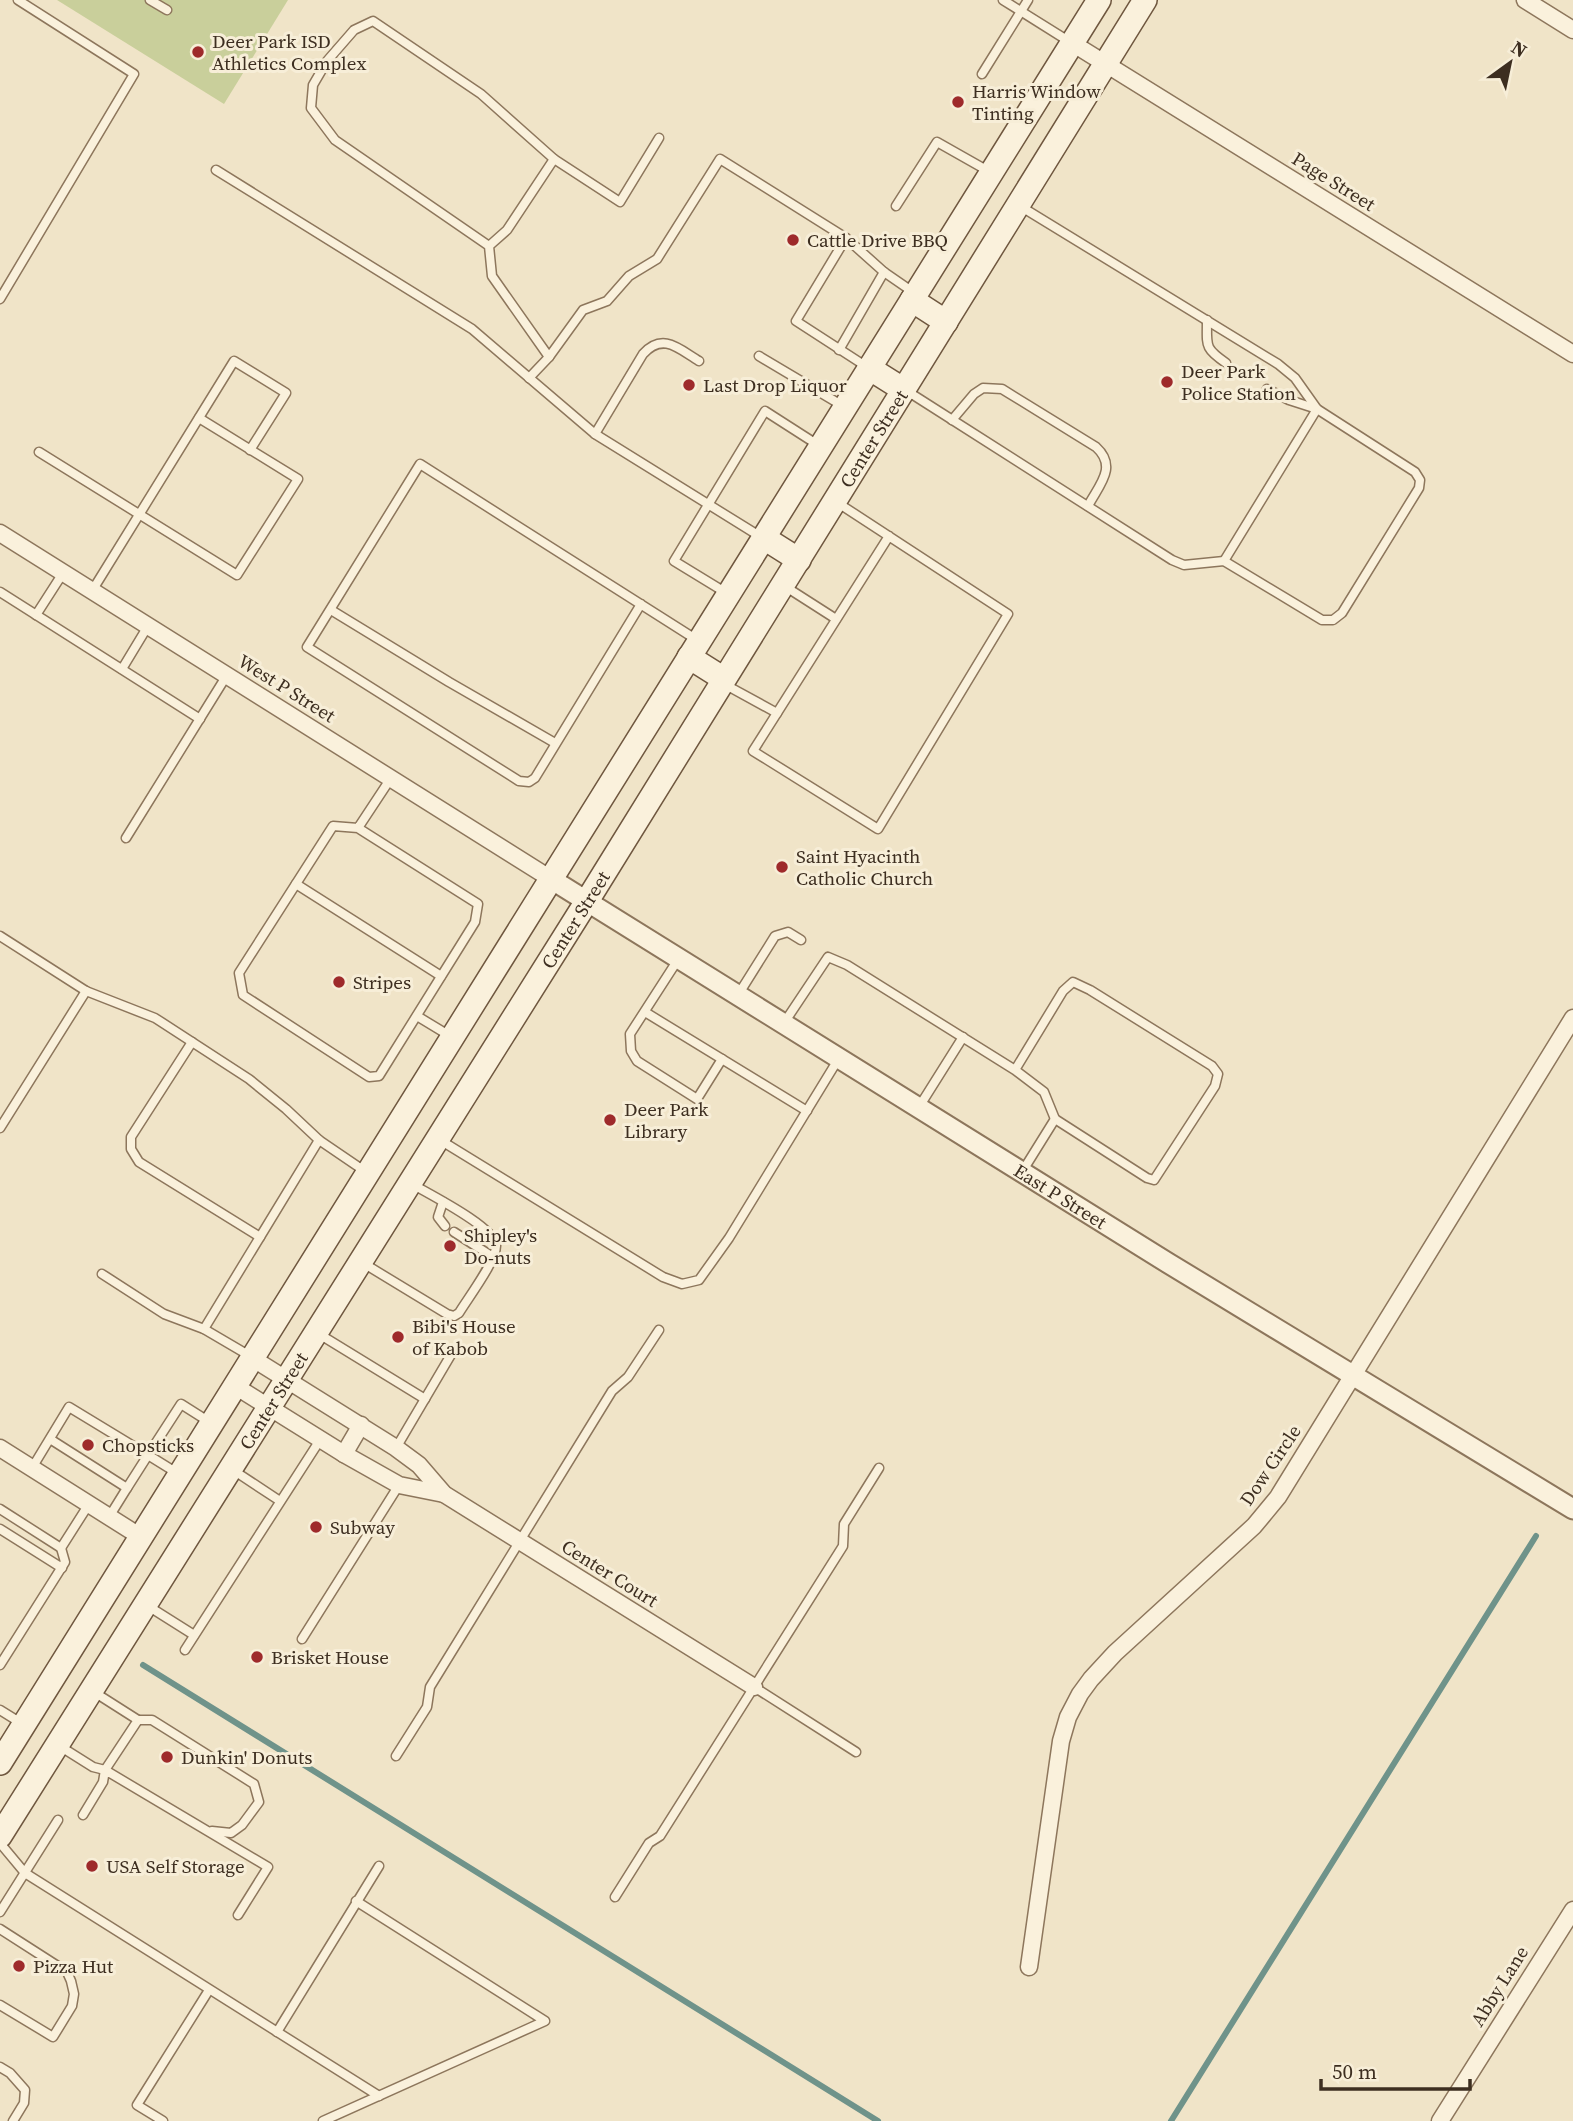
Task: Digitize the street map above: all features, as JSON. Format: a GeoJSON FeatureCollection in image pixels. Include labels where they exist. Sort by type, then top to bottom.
{"type":"FeatureCollection","features":[{"type":"Feature","properties":{"kind":"main road"},"geometry":{"type":"LineString","coordinates":[[0,1763],[1099,0]]}},
{"type":"Feature","properties":{"kind":"main road","name":"Center Street"},"geometry":{"type":"LineString","coordinates":[[0,1836],[587,901],[1144,0]]}},
{"type":"Feature","properties":{"kind":"main road"},"geometry":{"type":"LineString","coordinates":[[988,178],[1017,204]]}},
{"type":"Feature","properties":{"kind":"main road"},"geometry":{"type":"LineString","coordinates":[[914,297],[946,322]]}},
{"type":"Feature","properties":{"kind":"main road"},"geometry":{"type":"LineString","coordinates":[[869,368],[904,390]]}},
{"type":"Feature","properties":{"kind":"main road"},"geometry":{"type":"LineString","coordinates":[[764,538],[799,560]]}},
{"type":"Feature","properties":{"kind":"main road"},"geometry":{"type":"LineString","coordinates":[[694,649],[723,681]]}},
{"type":"Feature","properties":{"kind":"main road"},"geometry":{"type":"LineString","coordinates":[[141,1537],[174,1559]]}},
{"type":"Feature","properties":{"kind":"street"},"geometry":{"type":"LineString","coordinates":[[1525,0],[1573,30]]}},
{"type":"Feature","properties":{"kind":"street","name":"Page Street"},"geometry":{"type":"LineString","coordinates":[[1072,43],[1573,354]]}},
{"type":"Feature","properties":{"kind":"street","name":"West P Street"},"geometry":{"type":"LineString","coordinates":[[0,533],[551,879]]}},
{"type":"Feature","properties":{"kind":"street","name":"East P Street"},"geometry":{"type":"LineString","coordinates":[[551,879],[1168,1263],[1573,1508]]}},
{"type":"Feature","properties":{"kind":"street","name":"Dow Circle"},"geometry":{"type":"LineString","coordinates":[[1029,1967],[1060,1741],[1080,1694],[1115,1653],[1254,1526],[1278,1497],[1573,1018]]}},
{"type":"Feature","properties":{"kind":"street","name":"Center Court"},"geometry":{"type":"LineString","coordinates":[[253,1358],[396,1448],[419,1465],[444,1494],[754,1687]]}},
{"type":"Feature","properties":{"kind":"street","name":"Center Court"},"geometry":{"type":"LineString","coordinates":[[235,1386],[320,1440],[399,1485],[444,1494]]}},
{"type":"Feature","properties":{"kind":"street"},"geometry":{"type":"LineString","coordinates":[[344,1454],[361,1425]]}},
{"type":"Feature","properties":{"kind":"street"},"geometry":{"type":"LineString","coordinates":[[0,1448],[141,1537]]}},
{"type":"Feature","properties":{"kind":"street","name":"Abby Lane"},"geometry":{"type":"LineString","coordinates":[[1440,2121],[1573,1910]]}},
{"type":"Feature","properties":{"kind":"lane"},"geometry":{"type":"LineString","coordinates":[[0,299],[134,74],[18,0]]}},
{"type":"Feature","properties":{"kind":"lane"},"geometry":{"type":"LineString","coordinates":[[150,0],[167,10]]}},
{"type":"Feature","properties":{"kind":"lane"},"geometry":{"type":"LineString","coordinates":[[1003,0],[1072,43]]}},
{"type":"Feature","properties":{"kind":"lane"},"geometry":{"type":"LineString","coordinates":[[982,74],[1028,0]]}},
{"type":"Feature","properties":{"kind":"lane"},"geometry":{"type":"LineString","coordinates":[[549,357],[492,276],[489,246],[335,140],[311,108],[313,85],[327,61],[354,30],[373,21],[481,94],[554,159],[620,202],[659,138]]}},
{"type":"Feature","properties":{"kind":"lane"},"geometry":{"type":"LineString","coordinates":[[896,206],[937,142],[988,178]]}},
{"type":"Feature","properties":{"kind":"lane"},"geometry":{"type":"LineString","coordinates":[[489,246],[507,230],[554,159]]}},
{"type":"Feature","properties":{"kind":"lane"},"geometry":{"type":"LineString","coordinates":[[529,378],[549,357],[583,310],[607,301],[629,276],[657,259],[720,159],[846,238],[914,297]]}},
{"type":"Feature","properties":{"kind":"lane"},"geometry":{"type":"LineString","coordinates":[[216,170],[472,329],[595,434],[764,538]]}},
{"type":"Feature","properties":{"kind":"lane"},"geometry":{"type":"LineString","coordinates":[[1017,204],[1278,363],[1294,377],[1317,409]]}},
{"type":"Feature","properties":{"kind":"lane"},"geometry":{"type":"LineString","coordinates":[[846,238],[796,321],[869,368]]}},
{"type":"Feature","properties":{"kind":"lane"},"geometry":{"type":"LineString","coordinates":[[839,350],[884,272]]}},
{"type":"Feature","properties":{"kind":"lane"},"geometry":{"type":"LineString","coordinates":[[1207,320],[1207,343],[1210,352],[1226,363]]}},
{"type":"Feature","properties":{"kind":"lane"},"geometry":{"type":"LineString","coordinates":[[595,434],[651,345],[670,343],[699,361]]}},
{"type":"Feature","properties":{"kind":"lane"},"geometry":{"type":"LineString","coordinates":[[758,356],[845,408]]}},
{"type":"Feature","properties":{"kind":"lane"},"geometry":{"type":"LineString","coordinates":[[92,591],[234,361],[286,393],[250,450]]}},
{"type":"Feature","properties":{"kind":"lane"},"geometry":{"type":"LineString","coordinates":[[952,420],[974,394],[983,388],[1002,389],[1096,447],[1105,455],[1107,468],[1088,506]]}},
{"type":"Feature","properties":{"kind":"lane"},"geometry":{"type":"LineString","coordinates":[[904,390],[1172,560],[1184,565],[1224,561],[1322,620],[1333,620],[1342,613],[1420,484],[1415,472],[1317,409],[1267,389]]}},
{"type":"Feature","properties":{"kind":"lane"},"geometry":{"type":"LineString","coordinates":[[1224,561],[1317,409]]}},
{"type":"Feature","properties":{"kind":"lane"},"geometry":{"type":"LineString","coordinates":[[729,594],[674,561],[765,411],[821,446]]}},
{"type":"Feature","properties":{"kind":"lane"},"geometry":{"type":"LineString","coordinates":[[39,452],[237,575],[298,479],[199,418]]}},
{"type":"Feature","properties":{"kind":"lane"},"geometry":{"type":"LineString","coordinates":[[641,604],[535,778],[530,782],[519,780],[307,648],[420,464],[641,604],[694,649]]}},
{"type":"Feature","properties":{"kind":"lane"},"geometry":{"type":"LineString","coordinates":[[835,501],[889,536],[1007,614],[878,829],[753,751],[889,536]]}},
{"type":"Feature","properties":{"kind":"lane"},"geometry":{"type":"LineString","coordinates":[[36,615],[63,573]]}},
{"type":"Feature","properties":{"kind":"lane"},"geometry":{"type":"LineString","coordinates":[[783,585],[836,620]]}},
{"type":"Feature","properties":{"kind":"lane"},"geometry":{"type":"LineString","coordinates":[[0,592],[200,719]]}},
{"type":"Feature","properties":{"kind":"lane"},"geometry":{"type":"LineString","coordinates":[[331,610],[555,743]]}},
{"type":"Feature","properties":{"kind":"lane"},"geometry":{"type":"LineString","coordinates":[[122,669],[148,626]]}},
{"type":"Feature","properties":{"kind":"lane"},"geometry":{"type":"LineString","coordinates":[[126,838],[227,675]]}},
{"type":"Feature","properties":{"kind":"lane"},"geometry":{"type":"LineString","coordinates":[[723,681],[777,713]]}},
{"type":"Feature","properties":{"kind":"lane"},"geometry":{"type":"LineString","coordinates":[[358,828],[391,778]]}},
{"type":"Feature","properties":{"kind":"lane"},"geometry":{"type":"LineString","coordinates":[[333,826],[358,828],[478,904],[475,922],[379,1076],[369,1077],[243,995],[239,973],[296,884],[333,826]]}},
{"type":"Feature","properties":{"kind":"lane"},"geometry":{"type":"LineString","coordinates":[[296,884],[442,976]]}},
{"type":"Feature","properties":{"kind":"lane"},"geometry":{"type":"LineString","coordinates":[[737,995],[775,936],[788,932],[801,940]]}},
{"type":"Feature","properties":{"kind":"lane"},"geometry":{"type":"LineString","coordinates":[[0,936],[86,991],[155,1018],[249,1079],[319,1140],[368,1173]]}},
{"type":"Feature","properties":{"kind":"lane"},"geometry":{"type":"LineString","coordinates":[[784,1023],[824,955],[847,965],[1015,1070],[1044,1092],[1055,1119],[1154,1180],[1215,1086],[1218,1074],[1212,1066],[1073,982],[1063,991],[1015,1070]]}},
{"type":"Feature","properties":{"kind":"lane"},"geometry":{"type":"LineString","coordinates":[[679,958],[630,1034],[631,1051],[637,1061],[697,1100],[722,1059]]}},
{"type":"Feature","properties":{"kind":"lane"},"geometry":{"type":"LineString","coordinates":[[0,1128],[86,991]]}},
{"type":"Feature","properties":{"kind":"lane"},"geometry":{"type":"LineString","coordinates":[[645,1012],[807,1111]]}},
{"type":"Feature","properties":{"kind":"lane"},"geometry":{"type":"LineString","coordinates":[[417,1016],[452,1038]]}},
{"type":"Feature","properties":{"kind":"lane"},"geometry":{"type":"LineString","coordinates":[[919,1107],[964,1037]]}},
{"type":"Feature","properties":{"kind":"lane"},"geometry":{"type":"LineString","coordinates":[[192,1042],[131,1137],[131,1149],[139,1162],[260,1237]]}},
{"type":"Feature","properties":{"kind":"lane"},"geometry":{"type":"LineString","coordinates":[[438,1139],[663,1277],[682,1284],[699,1280],[729,1238],[839,1058]]}},
{"type":"Feature","properties":{"kind":"lane"},"geometry":{"type":"LineString","coordinates":[[1022,1172],[1055,1119]]}},
{"type":"Feature","properties":{"kind":"lane"},"geometry":{"type":"LineString","coordinates":[[204,1329],[319,1140]]}},
{"type":"Feature","properties":{"kind":"lane"},"geometry":{"type":"LineString","coordinates":[[361,1261],[454,1316],[459,1313],[493,1257],[496,1246],[494,1237],[481,1226],[410,1183]]}},
{"type":"Feature","properties":{"kind":"lane"},"geometry":{"type":"LineString","coordinates":[[443,1202],[438,1217],[445,1226]]}},
{"type":"Feature","properties":{"kind":"lane"},"geometry":{"type":"LineString","coordinates":[[454,1232],[493,1257]]}},
{"type":"Feature","properties":{"kind":"lane"},"geometry":{"type":"LineString","coordinates":[[102,1274],[164,1314],[204,1329],[253,1358]]}},
{"type":"Feature","properties":{"kind":"lane"},"geometry":{"type":"LineString","coordinates":[[396,1756],[427,1707],[429,1687],[519,1541],[612,1391],[628,1377],[659,1330]]}},
{"type":"Feature","properties":{"kind":"lane"},"geometry":{"type":"LineString","coordinates":[[316,1332],[425,1399]]}},
{"type":"Feature","properties":{"kind":"lane"},"geometry":{"type":"LineString","coordinates":[[396,1448],[452,1353]]}},
{"type":"Feature","properties":{"kind":"lane"},"geometry":{"type":"LineString","coordinates":[[109,1517],[181,1404],[212,1423]]}},
{"type":"Feature","properties":{"kind":"lane"},"geometry":{"type":"LineString","coordinates":[[32,1468],[69,1407],[180,1474]]}},
{"type":"Feature","properties":{"kind":"lane"},"geometry":{"type":"LineString","coordinates":[[50,1439],[127,1488]]}},
{"type":"Feature","properties":{"kind":"lane"},"geometry":{"type":"LineString","coordinates":[[185,1650],[320,1440]]}},
{"type":"Feature","properties":{"kind":"lane"},"geometry":{"type":"LineString","coordinates":[[231,1468],[281,1502]]}},
{"type":"Feature","properties":{"kind":"lane"},"geometry":{"type":"LineString","coordinates":[[615,1897],[649,1843],[660,1836],[843,1546],[844,1524],[879,1468]]}},
{"type":"Feature","properties":{"kind":"lane"},"geometry":{"type":"LineString","coordinates":[[302,1639],[399,1485]]}},
{"type":"Feature","properties":{"kind":"lane"},"geometry":{"type":"LineString","coordinates":[[61,1548],[89,1504]]}},
{"type":"Feature","properties":{"kind":"lane"},"geometry":{"type":"LineString","coordinates":[[0,1509],[61,1548],[65,1562],[0,1665]]}},
{"type":"Feature","properties":{"kind":"lane"},"geometry":{"type":"LineString","coordinates":[[0,1529],[62,1568]]}},
{"type":"Feature","properties":{"kind":"lane"},"geometry":{"type":"LineString","coordinates":[[146,1604],[194,1635]]}},
{"type":"Feature","properties":{"kind":"lane"},"geometry":{"type":"LineString","coordinates":[[754,1687],[856,1752]]}},
{"type":"Feature","properties":{"kind":"lane"},"geometry":{"type":"LineString","coordinates":[[92,1690],[138,1720],[152,1720],[254,1784],[259,1802],[242,1825],[230,1833],[209,1830]]}},
{"type":"Feature","properties":{"kind":"lane"},"geometry":{"type":"LineString","coordinates":[[0,1710],[24,1724]]}},
{"type":"Feature","properties":{"kind":"lane"},"geometry":{"type":"LineString","coordinates":[[83,1815],[103,1782],[106,1770],[138,1720]]}},
{"type":"Feature","properties":{"kind":"lane"},"geometry":{"type":"LineString","coordinates":[[57,1745],[93,1767],[106,1770],[268,1867],[238,1915]]}},
{"type":"Feature","properties":{"kind":"lane"},"geometry":{"type":"LineString","coordinates":[[0,1912],[58,1820]]}},
{"type":"Feature","properties":{"kind":"lane"},"geometry":{"type":"LineString","coordinates":[[0,1843],[25,1873],[379,2096]]}},
{"type":"Feature","properties":{"kind":"lane"},"geometry":{"type":"LineString","coordinates":[[276,2032],[379,1866]]}},
{"type":"Feature","properties":{"kind":"lane"},"geometry":{"type":"LineString","coordinates":[[323,2121],[545,2021],[356,1901]]}},
{"type":"Feature","properties":{"kind":"lane"},"geometry":{"type":"LineString","coordinates":[[0,1929],[67,1972],[75,1994],[72,2007],[53,2037],[0,2005]]}},
{"type":"Feature","properties":{"kind":"lane"},"geometry":{"type":"LineString","coordinates":[[163,2121],[137,2105],[209,1990]]}},
{"type":"Feature","properties":{"kind":"lane"},"geometry":{"type":"LineString","coordinates":[[0,2067],[10,2073],[25,2090],[24,2103],[13,2121]]}},
{"type":"Feature","properties":{"kind":"green space","name":"Deer Park ISD Athletics Complex"},"geometry":{"type":"Polygon","coordinates":[[[57,0],[288,0],[224,104],[57,0]]]}},
{"type":"Feature","properties":{"kind":"waterway"},"geometry":{"type":"LineString","coordinates":[[1171,2121],[1536,1536]]}},
{"type":"Feature","properties":{"kind":"waterway"},"geometry":{"type":"LineString","coordinates":[[143,1665],[878,2121]]}},
{"type":"Feature","properties":{"kind":"place","name":"Deer Park ISD Athletics Complex"},"geometry":{"type":"Point","coordinates":[198,52]}},
{"type":"Feature","properties":{"kind":"place","name":"Harris Window Tinting"},"geometry":{"type":"Point","coordinates":[958,102]}},
{"type":"Feature","properties":{"kind":"place","name":"Cattle Drive BBQ"},"geometry":{"type":"Point","coordinates":[793,240]}},
{"type":"Feature","properties":{"kind":"place","name":"Deer Park Police Station"},"geometry":{"type":"Point","coordinates":[1167,382]}},
{"type":"Feature","properties":{"kind":"place","name":"Last Drop Liquor"},"geometry":{"type":"Point","coordinates":[689,385]}},
{"type":"Feature","properties":{"kind":"place","name":"Saint Hyacinth Catholic Church"},"geometry":{"type":"Point","coordinates":[782,867]}},
{"type":"Feature","properties":{"kind":"place","name":"Stripes"},"geometry":{"type":"Point","coordinates":[339,982]}},
{"type":"Feature","properties":{"kind":"place","name":"Deer Park Library"},"geometry":{"type":"Point","coordinates":[610,1120]}},
{"type":"Feature","properties":{"kind":"place","name":"Shipley's Do-nuts"},"geometry":{"type":"Point","coordinates":[450,1246]}},
{"type":"Feature","properties":{"kind":"place","name":"Bibi's House of Kabob"},"geometry":{"type":"Point","coordinates":[398,1337]}},
{"type":"Feature","properties":{"kind":"place","name":"Chopsticks"},"geometry":{"type":"Point","coordinates":[88,1445]}},
{"type":"Feature","properties":{"kind":"place","name":"Subway"},"geometry":{"type":"Point","coordinates":[316,1527]}},
{"type":"Feature","properties":{"kind":"place","name":"Brisket House"},"geometry":{"type":"Point","coordinates":[257,1657]}},
{"type":"Feature","properties":{"kind":"place","name":"Dunkin' Donuts"},"geometry":{"type":"Point","coordinates":[167,1757]}},
{"type":"Feature","properties":{"kind":"place","name":"USA Self Storage"},"geometry":{"type":"Point","coordinates":[92,1866]}},
{"type":"Feature","properties":{"kind":"place","name":"Pizza Hut"},"geometry":{"type":"Point","coordinates":[19,1966]}}]}
